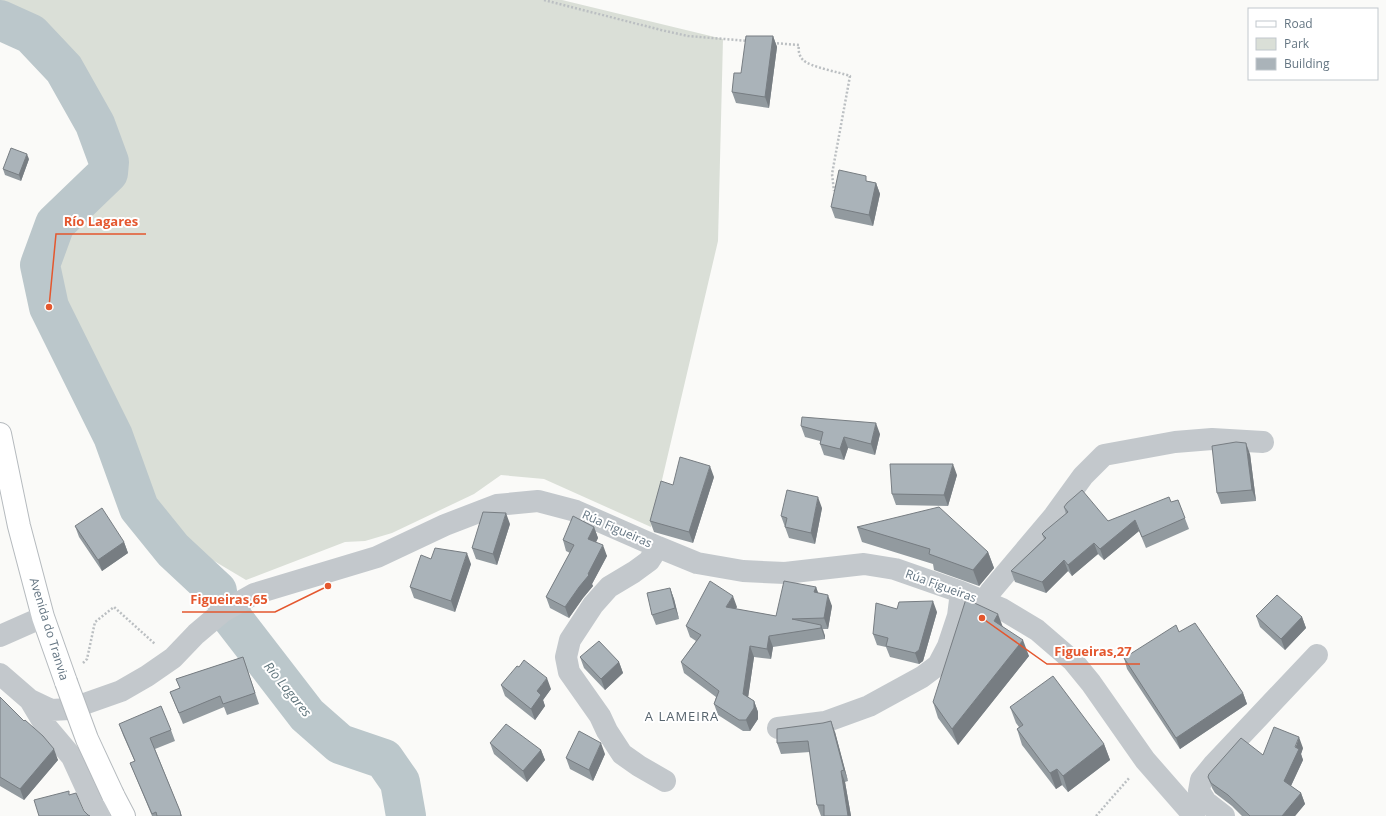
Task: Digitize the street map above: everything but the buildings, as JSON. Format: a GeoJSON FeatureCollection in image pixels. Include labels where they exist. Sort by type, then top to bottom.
{"type":"FeatureCollection","features":[{"type":"Feature","properties":{"kind":"main road","name":"Avenida do Tranvia"},"geometry":{"type":"LineString","coordinates":[[0,434],[19,526],[43,617],[72,675],[87,739],[124,816]]}},
{"type":"Feature","properties":{"kind":"street"},"geometry":{"type":"LineString","coordinates":[[989,604],[990,592],[1054,516],[1083,476],[1104,455],[1174,442],[1212,439],[1263,442]]}},
{"type":"Feature","properties":{"kind":"street","name":"Rúa Figueiras"},"geometry":{"type":"LineString","coordinates":[[0,674],[30,700],[51,710],[70,709],[121,690],[148,676],[172,658],[196,634],[222,612],[254,594],[377,556],[445,525],[496,505],[538,501],[576,511],[698,563],[742,571],[786,573],[864,564],[895,569],[961,592],[1002,609],[1037,630],[1073,661],[1091,683],[1144,760],[1194,816]]}},
{"type":"Feature","properties":{"kind":"street"},"geometry":{"type":"LineString","coordinates":[[658,547],[649,561],[610,587],[593,605],[570,640],[566,656],[569,672],[600,716],[607,731],[622,754],[664,781]]}},
{"type":"Feature","properties":{"kind":"street"},"geometry":{"type":"LineString","coordinates":[[778,728],[825,722],[870,706],[922,677],[938,665],[948,646],[958,616],[961,592]]}},
{"type":"Feature","properties":{"kind":"street"},"geometry":{"type":"LineString","coordinates":[[0,636],[43,617]]}},
{"type":"Feature","properties":{"kind":"street"},"geometry":{"type":"LineString","coordinates":[[1224,816],[1206,802],[1199,791],[1201,780],[1214,764],[1317,655]]}},
{"type":"Feature","properties":{"kind":"street"},"geometry":{"type":"LineString","coordinates":[[30,700],[45,725],[72,757],[99,816]]}},
{"type":"Feature","properties":{"kind":"path"},"geometry":{"type":"LineString","coordinates":[[544,0],[681,35],[753,42]]}},
{"type":"Feature","properties":{"kind":"path"},"geometry":{"type":"LineString","coordinates":[[768,43],[799,45],[798,51],[802,59],[810,65],[850,76],[832,174],[834,191]]}},
{"type":"Feature","properties":{"kind":"path"},"geometry":{"type":"LineString","coordinates":[[72,675],[87,660],[96,622],[114,607],[157,646],[167,662]]}},
{"type":"Feature","properties":{"kind":"path"},"geometry":{"type":"LineString","coordinates":[[1096,816],[1144,760]]}},
{"type":"Feature","properties":{"kind":"green space"},"geometry":{"type":"Polygon","coordinates":[[[0,0],[562,0],[723,39],[718,241],[651,527],[544,479],[501,475],[474,494],[392,533],[365,541],[345,542],[246,580],[194,549],[169,527],[152,505],[142,480],[135,448],[121,417],[77,332],[58,282],[56,251],[61,238],[78,212],[122,177],[125,165],[108,138],[77,74],[42,29],[24,14],[6,5],[0,5],[0,0]]]}},
{"type":"Feature","properties":{"kind":"waterway","name":"Río Lagares"},"geometry":{"type":"LineString","coordinates":[[0,20],[31,34],[64,69],[95,124],[109,162],[108,173],[55,224],[40,265],[49,307],[113,436],[139,508],[173,550],[217,591]]}},
{"type":"Feature","properties":{"kind":"waterway","name":"Río Lagares"},"geometry":{"type":"LineString","coordinates":[[233,619],[307,715],[340,744],[384,759],[400,782],[406,816]]}},
{"type":"Feature","properties":{"kind":"place","name":"Río Lagares"},"geometry":{"type":"Point","coordinates":[49,307]}},
{"type":"Feature","properties":{"kind":"place","name":"Figueiras,65"},"geometry":{"type":"Point","coordinates":[328,586]}},
{"type":"Feature","properties":{"kind":"place","name":"Figueiras,27"},"geometry":{"type":"Point","coordinates":[982,618]}},
{"type":"Feature","properties":{"kind":"district","name":"A LAMEIRA"},"geometry":{"type":"Point","coordinates":[682,716]}}]}
